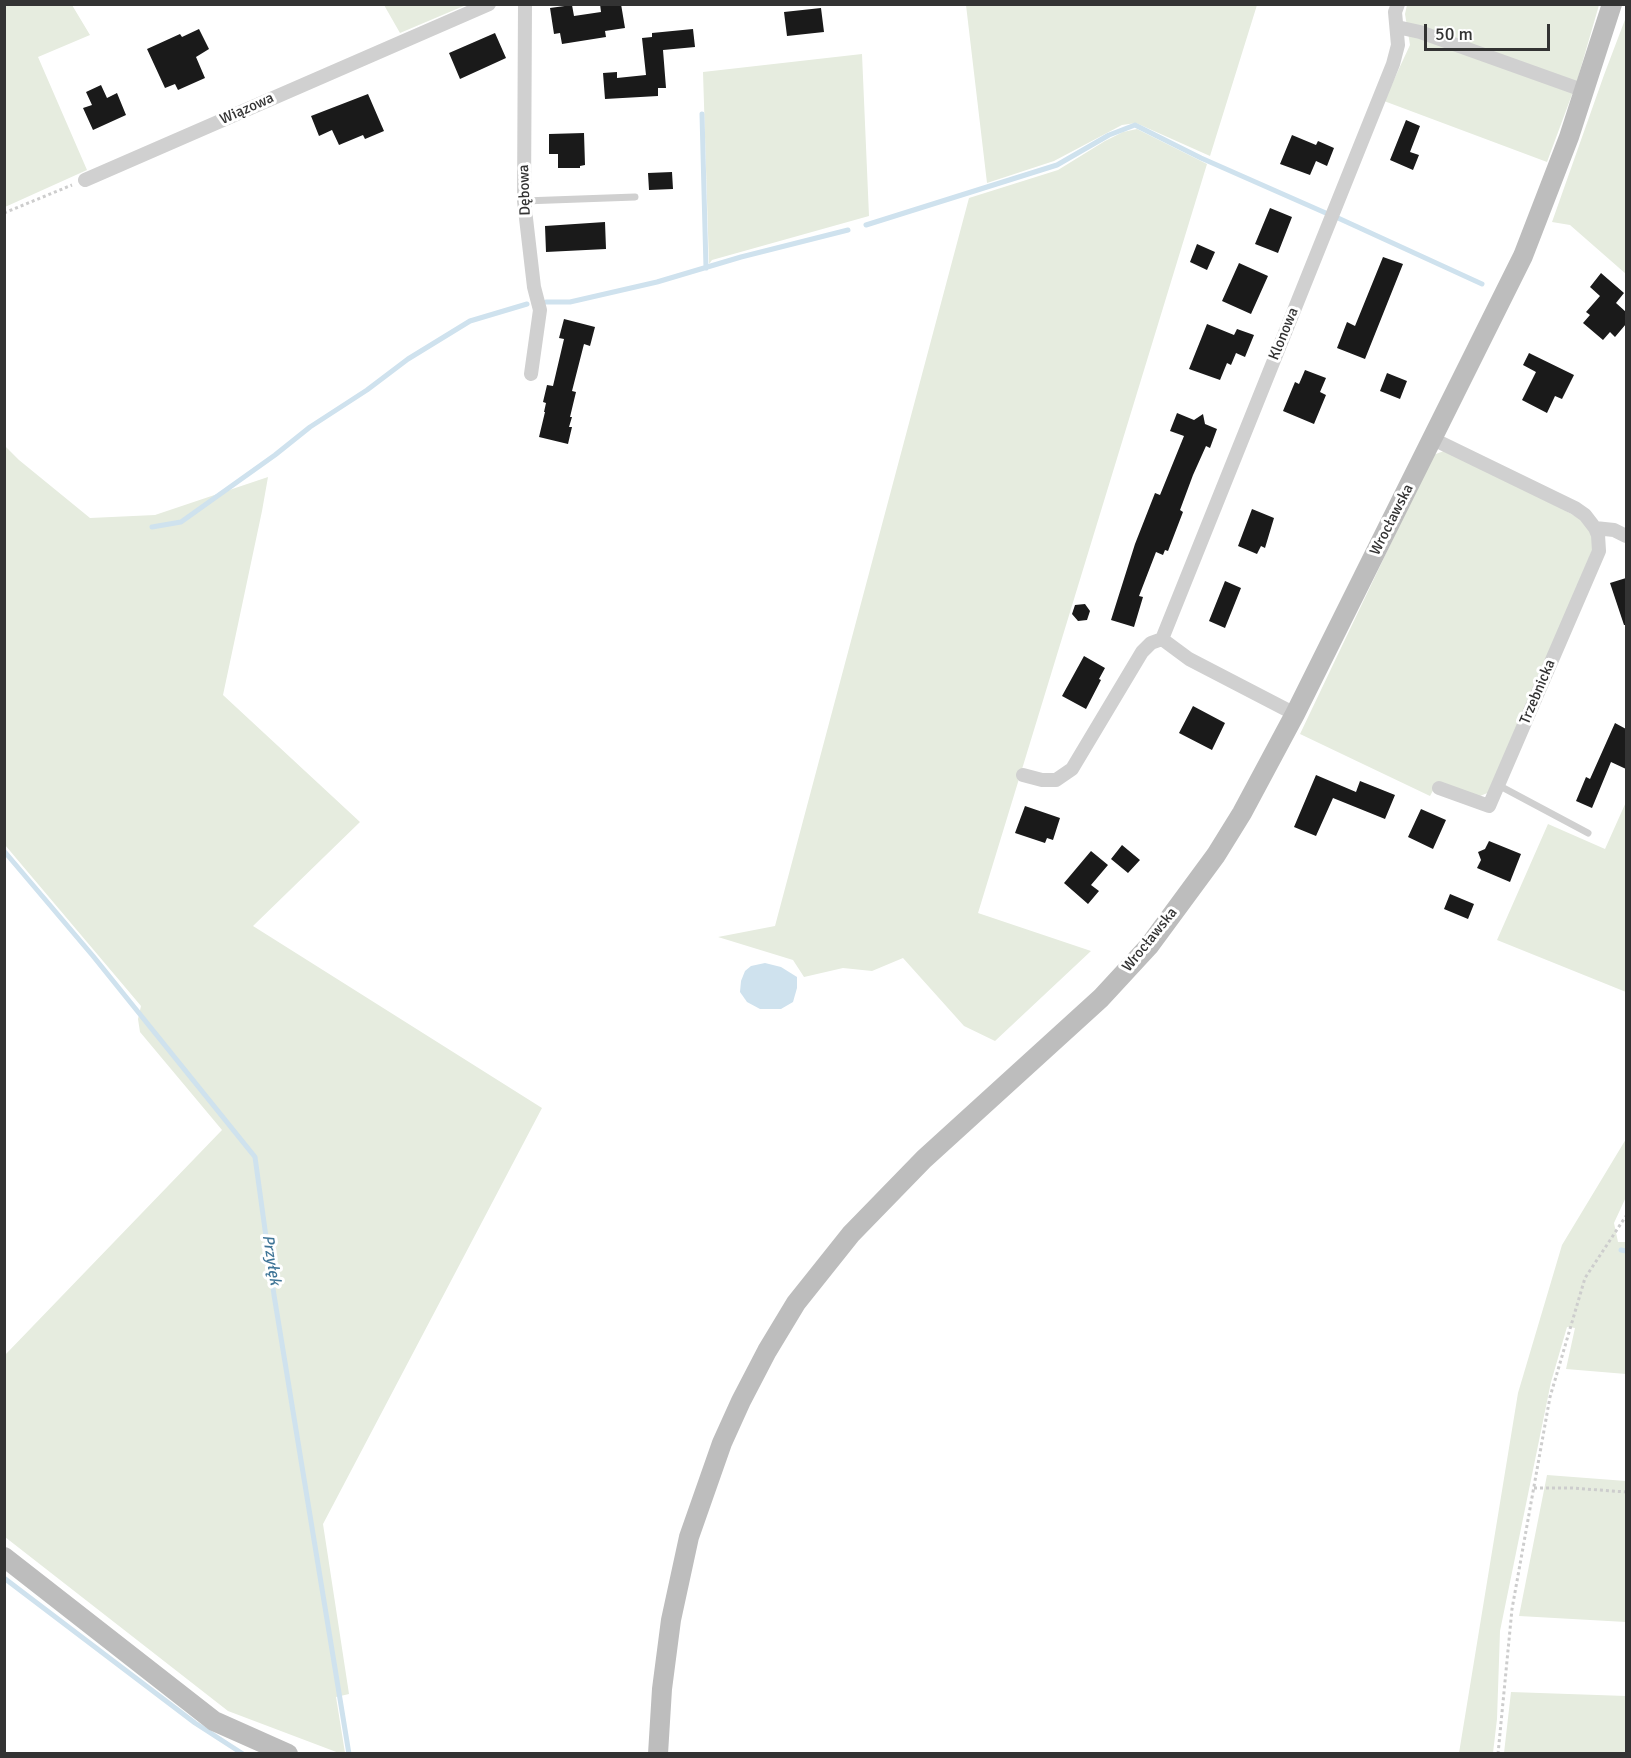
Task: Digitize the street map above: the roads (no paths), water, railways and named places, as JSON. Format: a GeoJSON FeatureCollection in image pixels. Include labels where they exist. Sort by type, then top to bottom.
{"type":"FeatureCollection","features":[{"type":"Feature","properties":{"kind":"street","name":"Wiązowa"},"geometry":{"type":"LineString","coordinates":[[85,180],[489,4]]}},
{"type":"Feature","properties":{"kind":"street","name":"Dębowa"},"geometry":{"type":"LineString","coordinates":[[525,4],[524,201],[534,287],[540,310],[531,374]]}},
{"type":"Feature","properties":{"kind":"street","name":"Klonowa"},"geometry":{"type":"LineString","coordinates":[[1162,639],[1384,86],[1398,45],[1395,12],[1398,4]]}},
{"type":"Feature","properties":{"kind":"street","name":"Wrocławska"},"geometry":{"type":"LineString","coordinates":[[658,1754],[662,1689],[671,1620],[687,1546],[722,1443],[767,1351],[796,1303],[850,1234],[924,1159],[1101,998],[1149,946],[1216,855],[1242,813],[1295,714],[1523,256],[1553,184],[1612,4]]}},
{"type":"Feature","properties":{"kind":"street"},"geometry":{"type":"LineString","coordinates":[[1397,27],[1420,32],[1585,91]]}},
{"type":"Feature","properties":{"kind":"street"},"geometry":{"type":"LineString","coordinates":[[1433,439],[1575,507],[1585,514],[1595,528],[1614,530],[1626,536]]}},
{"type":"Feature","properties":{"kind":"street","name":"Trzebnicka"},"geometry":{"type":"LineString","coordinates":[[1439,788],[1489,806],[1599,551],[1595,528]]}},
{"type":"Feature","properties":{"kind":"street"},"geometry":{"type":"LineString","coordinates":[[1023,775],[1042,780],[1056,780],[1072,769],[1142,652],[1151,643],[1162,639],[1190,659],[1295,714]]}},
{"type":"Feature","properties":{"kind":"street"},"geometry":{"type":"LineString","coordinates":[[4,1557],[214,1721],[288,1754]]}},
{"type":"Feature","properties":{"kind":"lane"},"geometry":{"type":"LineString","coordinates":[[524,201],[635,197]]}},
{"type":"Feature","properties":{"kind":"lane"},"geometry":{"type":"LineString","coordinates":[[1498,785],[1588,833]]}},
{"type":"Feature","properties":{"kind":"water"},"geometry":{"type":"Polygon","coordinates":[[[765,963],[781,967],[797,977],[793,1002],[781,1009],[760,1009],[747,1002],[740,992],[745,971],[751,966],[765,963]]]}},
{"type":"Feature","properties":{"kind":"waterway"},"geometry":{"type":"LineString","coordinates":[[702,114],[706,268]]}},
{"type":"Feature","properties":{"kind":"waterway"},"geometry":{"type":"LineString","coordinates":[[866,225],[1057,165],[1109,135],[1135,125],[1201,158],[1328,214]]}},
{"type":"Feature","properties":{"kind":"waterway"},"geometry":{"type":"LineString","coordinates":[[1338,218],[1482,284]]}},
{"type":"Feature","properties":{"kind":"waterway"},"geometry":{"type":"LineString","coordinates":[[546,302],[570,302],[657,282],[741,257],[848,230]]}},
{"type":"Feature","properties":{"kind":"waterway"},"geometry":{"type":"LineString","coordinates":[[152,527],[181,522],[310,427],[367,390],[408,359],[470,321],[527,304]]}},
{"type":"Feature","properties":{"kind":"waterway","name":"Przyłęk"},"geometry":{"type":"LineString","coordinates":[[4,851],[93,956],[255,1157],[274,1295],[349,1754]]}},
{"type":"Feature","properties":{"kind":"waterway"},"geometry":{"type":"LineString","coordinates":[[1621,1250],[1626,1251]]}},
{"type":"Feature","properties":{"kind":"waterway"},"geometry":{"type":"LineString","coordinates":[[4,1578],[195,1723],[243,1754]]}}]}
